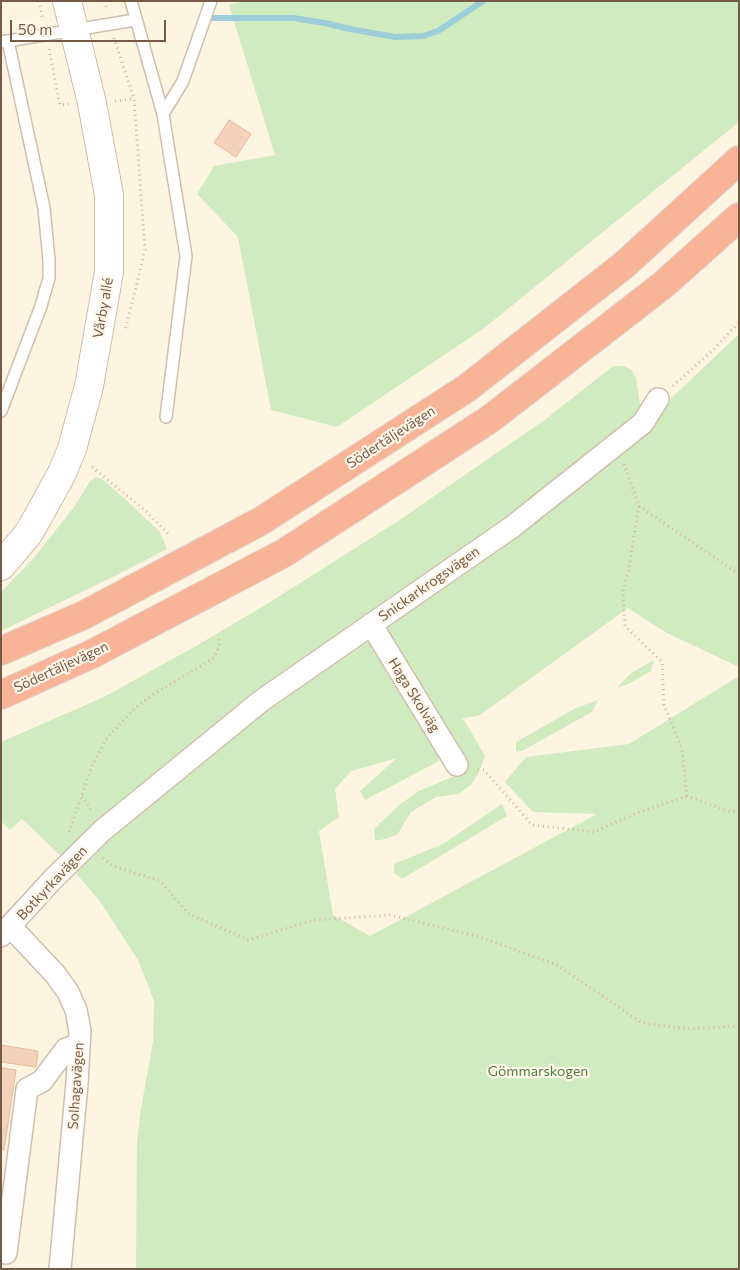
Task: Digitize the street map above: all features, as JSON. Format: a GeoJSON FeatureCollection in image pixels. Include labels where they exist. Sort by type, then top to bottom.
{"type":"FeatureCollection","features":[{"type":"Feature","properties":{"kind":"highway","name":"Södertäljevägen"},"geometry":{"type":"LineString","coordinates":[[1,650],[84,615],[262,521],[467,388],[624,265],[739,160]]}},
{"type":"Feature","properties":{"kind":"highway","name":"Södertäljevägen"},"geometry":{"type":"LineString","coordinates":[[1,695],[92,654],[284,553],[490,419],[663,285],[739,217]]}},
{"type":"Feature","properties":{"kind":"street","name":"Vårby allé"},"geometry":{"type":"LineString","coordinates":[[1,566],[28,534],[40,515],[62,474],[72,449],[89,386],[109,272],[109,195],[92,103],[67,1]]}},
{"type":"Feature","properties":{"kind":"street","name":"Snickarkrogsvägen"},"geometry":{"type":"LineString","coordinates":[[103,830],[261,700],[512,527],[643,423],[658,399]]}},
{"type":"Feature","properties":{"kind":"street","name":"Haga Skolväg"},"geometry":{"type":"LineString","coordinates":[[371,624],[457,765]]}},
{"type":"Feature","properties":{"kind":"street","name":"Botkyrkavägen"},"geometry":{"type":"LineString","coordinates":[[6,931],[53,879],[103,830]]}},
{"type":"Feature","properties":{"kind":"street","name":"Solhagavägen"},"geometry":{"type":"LineString","coordinates":[[6,931],[55,974],[68,992],[76,1010],[80,1031],[60,1269]]}},
{"type":"Feature","properties":{"kind":"street"},"geometry":{"type":"LineString","coordinates":[[6,1253],[27,1089],[42,1081],[66,1049],[79,1045]]}},
{"type":"Feature","properties":{"kind":"lane"},"geometry":{"type":"LineString","coordinates":[[131,1],[163,114],[186,256],[166,417]]}},
{"type":"Feature","properties":{"kind":"lane"},"geometry":{"type":"LineString","coordinates":[[163,114],[183,81],[211,1]]}},
{"type":"Feature","properties":{"kind":"lane"},"geometry":{"type":"LineString","coordinates":[[1,411],[41,306],[49,278],[50,260],[44,208],[4,41],[135,20]]}},
{"type":"Feature","properties":{"kind":"path"},"geometry":{"type":"LineString","coordinates":[[658,399],[714,350],[739,322]]}},
{"type":"Feature","properties":{"kind":"path"},"geometry":{"type":"LineString","coordinates":[[616,444],[639,506],[628,573],[623,590],[626,626],[662,662],[664,705],[682,750],[687,796]]}},
{"type":"Feature","properties":{"kind":"path"},"geometry":{"type":"LineString","coordinates":[[92,466],[147,512],[169,535]]}},
{"type":"Feature","properties":{"kind":"path"},"geometry":{"type":"LineString","coordinates":[[639,506],[739,574]]}},
{"type":"Feature","properties":{"kind":"path"},"geometry":{"type":"LineString","coordinates":[[82,796],[92,766],[108,738],[134,709],[154,694],[214,658],[219,647],[219,636]]}},
{"type":"Feature","properties":{"kind":"path"},"geometry":{"type":"LineString","coordinates":[[457,765],[484,770],[532,825],[594,832],[637,813],[687,796],[731,812],[739,812]]}},
{"type":"Feature","properties":{"kind":"path"},"geometry":{"type":"LineString","coordinates":[[87,846],[113,866],[160,881],[189,914],[248,940],[314,920],[391,915],[480,937],[557,965],[642,1023],[688,1028],[739,1026]]}},
{"type":"Feature","properties":{"kind":"green space"},"geometry":{"type":"Polygon","coordinates":[[[246,1],[739,1],[739,122],[483,329],[337,427],[271,410],[238,237],[197,194],[214,166],[275,155],[229,5],[246,1]]]}},
{"type":"Feature","properties":{"kind":"green space","name":"Gömmarskogen"},"geometry":{"type":"Polygon","coordinates":[[[739,334],[739,667],[665,632],[628,608],[480,715],[461,719],[464,720],[485,756],[479,772],[471,785],[458,794],[436,797],[411,812],[397,835],[375,840],[374,829],[399,805],[419,791],[459,774],[467,760],[447,726],[434,738],[439,761],[365,800],[360,791],[397,758],[351,771],[335,789],[339,817],[319,831],[333,915],[370,936],[597,814],[533,812],[505,782],[526,757],[629,744],[739,676],[739,1269],[136,1269],[137,1142],[153,1041],[154,1001],[138,960],[99,900],[59,854],[22,819],[10,830],[1,821],[1,742],[104,697],[267,604],[398,521],[546,419],[613,366],[624,366],[632,370],[636,378],[640,404],[647,421],[739,334]]]}},
{"type":"Feature","properties":{"kind":"green space"},"geometry":{"type":"Polygon","coordinates":[[[96,477],[102,479],[160,532],[167,549],[1,631],[1,592],[33,559],[74,507],[91,480],[96,477]]]}},
{"type":"Feature","properties":{"kind":"green space"},"geometry":{"type":"Polygon","coordinates":[[[654,660],[651,671],[617,688],[631,673],[654,660]]]}},
{"type":"Feature","properties":{"kind":"green space"},"geometry":{"type":"Polygon","coordinates":[[[598,700],[592,712],[524,750],[516,752],[516,742],[576,708],[598,700]]]}},
{"type":"Feature","properties":{"kind":"green space"},"geometry":{"type":"Polygon","coordinates":[[[502,804],[507,816],[402,879],[394,873],[394,864],[443,844],[502,804]]]}},
{"type":"Feature","properties":{"kind":"building"},"geometry":{"type":"Polygon","coordinates":[[[229,120],[251,134],[236,157],[214,143],[229,120]]]}},
{"type":"Feature","properties":{"kind":"building"},"geometry":{"type":"Polygon","coordinates":[[[1,1045],[38,1051],[36,1067],[1,1062],[1,1045]]]}},
{"type":"Feature","properties":{"kind":"building"},"geometry":{"type":"Polygon","coordinates":[[[1,1068],[16,1070],[4,1150],[1,1149],[1,1068]]]}},
{"type":"Feature","properties":{"kind":"waterway"},"geometry":{"type":"LineString","coordinates":[[211,18],[293,18],[395,37],[423,36],[438,31],[483,1]]}}]}
